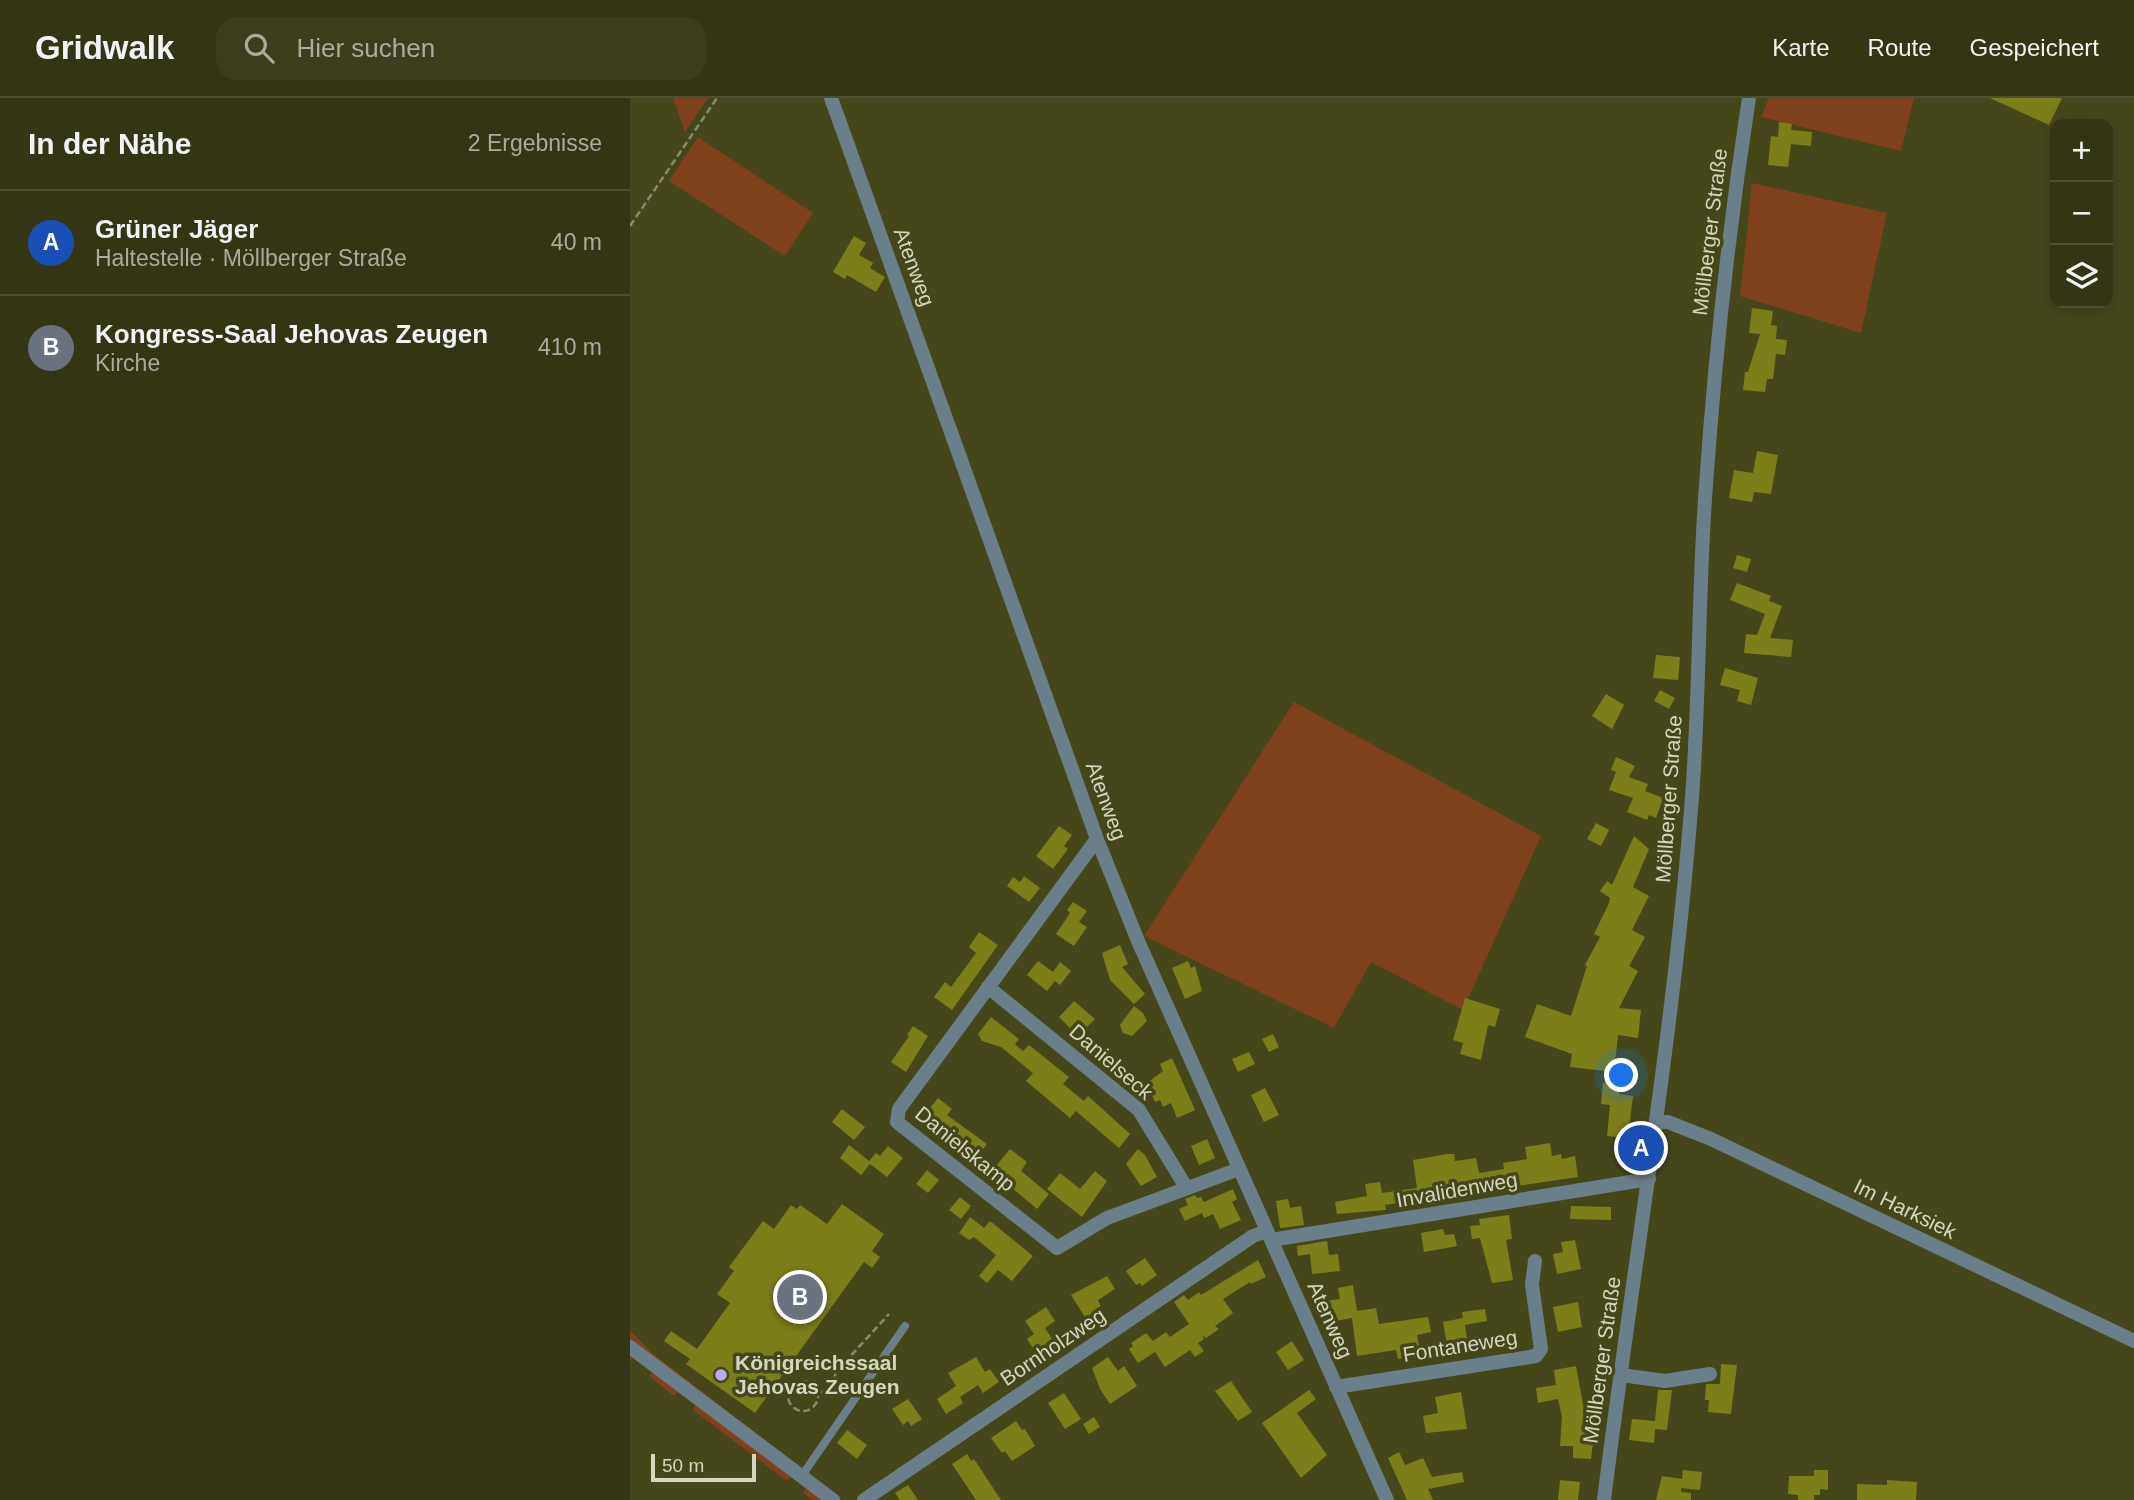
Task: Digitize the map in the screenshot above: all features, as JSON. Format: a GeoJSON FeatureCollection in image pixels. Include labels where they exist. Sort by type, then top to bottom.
{"type":"FeatureCollection","features":[{"type":"Feature","properties":{"kind":"street","name":"Atenweg"},"geometry":{"type":"LineString","coordinates":[[831,98],[1097,839],[1138,941],[1387,1500]]}},
{"type":"Feature","properties":{"kind":"street","name":"Möllberger Straße"},"geometry":{"type":"LineString","coordinates":[[1604,1500],[1649,1179],[1692,796],[1706,488],[1722,297],[1749,98]]}},
{"type":"Feature","properties":{"kind":"street","name":"Danielskamp"},"geometry":{"type":"LineString","coordinates":[[1097,839],[899,1109],[897,1115],[900,1127],[1057,1248],[1107,1218],[1239,1169]]}},
{"type":"Feature","properties":{"kind":"street","name":"Danielseck"},"geometry":{"type":"LineString","coordinates":[[988,987],[1139,1111],[1186,1187]]}},
{"type":"Feature","properties":{"kind":"street","name":"Im Harksiek"},"geometry":{"type":"LineString","coordinates":[[1656,1122],[1668,1122],[1711,1139],[2134,1341]]}},
{"type":"Feature","properties":{"kind":"street","name":"Invalidenweg"},"geometry":{"type":"LineString","coordinates":[[1269,1236],[1286,1240],[1649,1179]]}},
{"type":"Feature","properties":{"kind":"street","name":"Bornholzweg"},"geometry":{"type":"LineString","coordinates":[[864,1500],[1253,1236],[1269,1236]]}},
{"type":"Feature","properties":{"kind":"street","name":"Fontaneweg"},"geometry":{"type":"LineString","coordinates":[[1336,1387],[1536,1356],[1541,1349],[1532,1284],[1535,1261]]}},
{"type":"Feature","properties":{"kind":"street"},"geometry":{"type":"LineString","coordinates":[[630,1347],[833,1500]]}},
{"type":"Feature","properties":{"kind":"street"},"geometry":{"type":"LineString","coordinates":[[1621,1375],[1665,1381],[1710,1374]]}},
{"type":"Feature","properties":{"kind":"lane"},"geometry":{"type":"LineString","coordinates":[[801,1477],[905,1326]]}},
{"type":"Feature","properties":{"kind":"path"},"geometry":{"type":"LineString","coordinates":[[630,226],[717,98]]}},
{"type":"Feature","properties":{"kind":"path"},"geometry":{"type":"LineString","coordinates":[[819,1394],[812,1384],[801,1381],[791,1387],[788,1399],[795,1409],[806,1412],[816,1405],[819,1394],[831,1388],[836,1372],[889,1314]]}},
{"type":"Feature","properties":{"kind":"shaded area"},"geometry":{"type":"Polygon","coordinates":[[[673,98],[708,98],[685,132],[673,98]]]}},
{"type":"Feature","properties":{"kind":"shaded area"},"geometry":{"type":"Polygon","coordinates":[[[1769,98],[1914,98],[1901,151],[1761,117],[1769,98]]]}},
{"type":"Feature","properties":{"kind":"shaded area"},"geometry":{"type":"Polygon","coordinates":[[[698,137],[813,213],[785,256],[669,181],[698,137]]]}},
{"type":"Feature","properties":{"kind":"shaded area"},"geometry":{"type":"Polygon","coordinates":[[[1752,183],[1887,213],[1861,333],[1740,296],[1752,183]]]}},
{"type":"Feature","properties":{"kind":"shaded area"},"geometry":{"type":"Polygon","coordinates":[[[1294,702],[1541,836],[1463,1010],[1371,962],[1334,1028],[1144,936],[1294,702]]]}},
{"type":"Feature","properties":{"kind":"shaded area"},"geometry":{"type":"Polygon","coordinates":[[[630,1330],[651,1352],[842,1500],[812,1500],[803,1493],[806,1488],[791,1477],[787,1481],[693,1410],[695,1405],[678,1392],[674,1396],[649,1376],[652,1372],[633,1358],[630,1361],[630,1330]]]}},
{"type":"Feature","properties":{"kind":"building"},"geometry":{"type":"Polygon","coordinates":[[[1990,98],[2062,98],[2049,125],[1990,98]]]}},
{"type":"Feature","properties":{"kind":"building"},"geometry":{"type":"Polygon","coordinates":[[[1779,122],[1792,124],[1791,130],[1812,132],[1811,146],[1791,144],[1788,167],[1768,165],[1771,136],[1778,137],[1779,122]]]}},
{"type":"Feature","properties":{"kind":"building"},"geometry":{"type":"Polygon","coordinates":[[[854,236],[866,243],[859,255],[873,263],[870,268],[885,277],[876,292],[847,275],[845,279],[833,272],[854,236]]]}},
{"type":"Feature","properties":{"kind":"building"},"geometry":{"type":"Polygon","coordinates":[[[1752,308],[1773,311],[1771,325],[1777,326],[1776,339],[1787,340],[1785,355],[1776,354],[1773,379],[1767,379],[1765,392],[1743,390],[1745,372],[1748,372],[1760,334],[1749,333],[1752,308]]]}},
{"type":"Feature","properties":{"kind":"building"},"geometry":{"type":"Polygon","coordinates":[[[1757,451],[1778,455],[1771,494],[1754,492],[1752,502],[1729,498],[1734,470],[1753,473],[1757,451]]]}},
{"type":"Feature","properties":{"kind":"building"},"geometry":{"type":"Polygon","coordinates":[[[1737,555],[1751,559],[1747,572],[1733,568],[1737,555]]]}},
{"type":"Feature","properties":{"kind":"building"},"geometry":{"type":"Polygon","coordinates":[[[1737,583],[1771,596],[1769,601],[1782,606],[1770,638],[1793,640],[1791,657],[1744,653],[1746,634],[1757,635],[1765,614],[1730,600],[1737,583]]]}},
{"type":"Feature","properties":{"kind":"building"},"geometry":{"type":"Polygon","coordinates":[[[1656,655],[1680,657],[1678,680],[1653,678],[1656,655]]]}},
{"type":"Feature","properties":{"kind":"building"},"geometry":{"type":"Polygon","coordinates":[[[1725,668],[1758,678],[1751,705],[1737,701],[1740,690],[1720,685],[1725,668]]]}},
{"type":"Feature","properties":{"kind":"building"},"geometry":{"type":"Polygon","coordinates":[[[1660,690],[1675,698],[1669,709],[1654,701],[1660,690]]]}},
{"type":"Feature","properties":{"kind":"building"},"geometry":{"type":"Polygon","coordinates":[[[1606,694],[1624,705],[1612,729],[1592,716],[1606,694]]]}},
{"type":"Feature","properties":{"kind":"building"},"geometry":{"type":"Polygon","coordinates":[[[1616,757],[1635,766],[1629,777],[1648,784],[1645,791],[1663,798],[1656,818],[1649,815],[1647,820],[1627,812],[1633,798],[1609,790],[1616,772],[1611,770],[1616,757]]]}},
{"type":"Feature","properties":{"kind":"building"},"geometry":{"type":"Polygon","coordinates":[[[1596,823],[1609,830],[1601,846],[1587,839],[1596,823]]]}},
{"type":"Feature","properties":{"kind":"building"},"geometry":{"type":"Polygon","coordinates":[[[1059,826],[1072,835],[1064,846],[1068,849],[1053,869],[1036,856],[1059,826]]]}},
{"type":"Feature","properties":{"kind":"building"},"geometry":{"type":"Polygon","coordinates":[[[1634,836],[1649,849],[1633,887],[1649,896],[1632,930],[1645,937],[1629,966],[1638,971],[1619,1008],[1641,1010],[1638,1038],[1618,1035],[1614,1072],[1570,1067],[1572,1054],[1525,1037],[1537,1004],[1571,1016],[1587,966],[1585,965],[1600,937],[1594,934],[1609,903],[1610,898],[1600,891],[1607,881],[1612,885],[1634,836]]]}},
{"type":"Feature","properties":{"kind":"building"},"geometry":{"type":"Polygon","coordinates":[[[1024,876],[1040,888],[1029,902],[1007,886],[1013,877],[1020,882],[1024,876]]]}},
{"type":"Feature","properties":{"kind":"building"},"geometry":{"type":"Polygon","coordinates":[[[1073,902],[1087,911],[1079,922],[1087,927],[1074,946],[1056,934],[1070,913],[1067,910],[1073,902]]]}},
{"type":"Feature","properties":{"kind":"building"},"geometry":{"type":"Polygon","coordinates":[[[979,932],[998,945],[952,1010],[934,997],[945,982],[951,987],[976,953],[969,947],[979,932]]]}},
{"type":"Feature","properties":{"kind":"building"},"geometry":{"type":"Polygon","coordinates":[[[1120,945],[1128,964],[1122,967],[1145,994],[1134,1004],[1110,980],[1102,953],[1120,945]]]}},
{"type":"Feature","properties":{"kind":"building"},"geometry":{"type":"Polygon","coordinates":[[[1038,961],[1053,972],[1060,962],[1071,971],[1060,985],[1055,981],[1047,991],[1027,975],[1038,961]]]}},
{"type":"Feature","properties":{"kind":"building"},"geometry":{"type":"Polygon","coordinates":[[[1188,961],[1191,968],[1195,966],[1202,991],[1185,999],[1172,968],[1188,961]]]}},
{"type":"Feature","properties":{"kind":"building"},"geometry":{"type":"Polygon","coordinates":[[[1465,998],[1500,1009],[1495,1027],[1488,1025],[1481,1060],[1460,1054],[1463,1043],[1453,1040],[1465,998]]]}},
{"type":"Feature","properties":{"kind":"building"},"geometry":{"type":"Polygon","coordinates":[[[1074,1001],[1095,1019],[1085,1029],[1079,1023],[1072,1030],[1059,1017],[1074,1001]]]}},
{"type":"Feature","properties":{"kind":"building"},"geometry":{"type":"Polygon","coordinates":[[[1134,1006],[1143,1013],[1147,1021],[1132,1036],[1123,1033],[1120,1025],[1134,1006]]]}},
{"type":"Feature","properties":{"kind":"building"},"geometry":{"type":"Polygon","coordinates":[[[991,1017],[1019,1039],[1015,1044],[1023,1051],[1029,1045],[1069,1077],[1063,1084],[1084,1101],[1088,1096],[1130,1134],[1119,1148],[1076,1111],[1070,1118],[1026,1081],[1033,1073],[1001,1047],[982,1041],[978,1034],[991,1017]]]}},
{"type":"Feature","properties":{"kind":"building"},"geometry":{"type":"Polygon","coordinates":[[[913,1026],[928,1036],[906,1072],[891,1062],[913,1026]]]}},
{"type":"Feature","properties":{"kind":"building"},"geometry":{"type":"Polygon","coordinates":[[[1273,1034],[1279,1047],[1269,1052],[1262,1039],[1273,1034]]]}},
{"type":"Feature","properties":{"kind":"building"},"geometry":{"type":"Polygon","coordinates":[[[1249,1052],[1255,1064],[1238,1072],[1232,1059],[1249,1052]]]}},
{"type":"Feature","properties":{"kind":"building"},"geometry":{"type":"Polygon","coordinates":[[[1172,1058],[1195,1110],[1177,1118],[1171,1103],[1163,1107],[1160,1100],[1155,1102],[1147,1083],[1163,1071],[1160,1064],[1172,1058]]]}},
{"type":"Feature","properties":{"kind":"building"},"geometry":{"type":"Polygon","coordinates":[[[1603,1083],[1620,1085],[1619,1094],[1633,1096],[1628,1138],[1607,1136],[1610,1105],[1601,1104],[1603,1083]]]}},
{"type":"Feature","properties":{"kind":"building"},"geometry":{"type":"Polygon","coordinates":[[[1265,1088],[1279,1115],[1264,1122],[1251,1095],[1265,1088]]]}},
{"type":"Feature","properties":{"kind":"building"},"geometry":{"type":"Polygon","coordinates":[[[938,1098],[952,1109],[947,1115],[987,1144],[976,1158],[940,1130],[942,1126],[926,1113],[938,1098]]]}},
{"type":"Feature","properties":{"kind":"building"},"geometry":{"type":"Polygon","coordinates":[[[842,1109],[865,1127],[854,1140],[832,1122],[842,1109]]]}},
{"type":"Feature","properties":{"kind":"building"},"geometry":{"type":"Polygon","coordinates":[[[1207,1139],[1215,1158],[1199,1165],[1191,1146],[1207,1139]]]}},
{"type":"Feature","properties":{"kind":"building"},"geometry":{"type":"Polygon","coordinates":[[[1550,1143],[1552,1156],[1561,1154],[1562,1159],[1575,1156],[1578,1177],[1483,1191],[1480,1197],[1476,1192],[1411,1206],[1410,1201],[1385,1205],[1386,1210],[1337,1214],[1335,1202],[1367,1196],[1365,1184],[1380,1182],[1382,1193],[1417,1188],[1413,1160],[1447,1154],[1454,1154],[1455,1161],[1476,1158],[1479,1173],[1504,1169],[1503,1163],[1527,1159],[1525,1147],[1550,1143]]]}},
{"type":"Feature","properties":{"kind":"building"},"geometry":{"type":"Polygon","coordinates":[[[849,1145],[869,1161],[876,1153],[880,1156],[888,1146],[903,1158],[887,1177],[870,1164],[861,1175],[840,1158],[849,1145]]]}},
{"type":"Feature","properties":{"kind":"building"},"geometry":{"type":"Polygon","coordinates":[[[1010,1149],[1027,1162],[1021,1171],[1049,1194],[1037,1209],[992,1171],[1010,1149]]]}},
{"type":"Feature","properties":{"kind":"building"},"geometry":{"type":"Polygon","coordinates":[[[1138,1149],[1145,1155],[1157,1177],[1141,1186],[1126,1164],[1138,1149]]]}},
{"type":"Feature","properties":{"kind":"building"},"geometry":{"type":"Polygon","coordinates":[[[927,1170],[939,1180],[928,1193],[916,1184],[927,1170]]]}},
{"type":"Feature","properties":{"kind":"building"},"geometry":{"type":"Polygon","coordinates":[[[1095,1171],[1107,1181],[1082,1217],[1047,1189],[1060,1173],[1080,1189],[1095,1171]]]}},
{"type":"Feature","properties":{"kind":"building"},"geometry":{"type":"Polygon","coordinates":[[[1233,1189],[1237,1199],[1232,1202],[1241,1220],[1220,1229],[1213,1214],[1204,1218],[1202,1213],[1185,1221],[1179,1209],[1188,1205],[1185,1199],[1195,1195],[1197,1198],[1201,1197],[1204,1202],[1233,1189]]]}},
{"type":"Feature","properties":{"kind":"building"},"geometry":{"type":"Polygon","coordinates":[[[960,1197],[971,1206],[961,1219],[949,1210],[960,1197]]]}},
{"type":"Feature","properties":{"kind":"building"},"geometry":{"type":"Polygon","coordinates":[[[1288,1199],[1290,1208],[1301,1206],[1304,1225],[1280,1228],[1276,1201],[1288,1199]]]}},
{"type":"Feature","properties":{"kind":"building"},"geometry":{"type":"Polygon","coordinates":[[[842,1204],[884,1234],[872,1251],[880,1257],[872,1268],[864,1262],[755,1413],[686,1364],[690,1359],[664,1341],[671,1331],[697,1349],[730,1303],[717,1294],[734,1271],[729,1267],[763,1221],[774,1229],[791,1205],[797,1209],[800,1205],[827,1224],[842,1204]]]}},
{"type":"Feature","properties":{"kind":"building"},"geometry":{"type":"Polygon","coordinates":[[[1571,1206],[1611,1207],[1611,1220],[1570,1219],[1571,1206]]]}},
{"type":"Feature","properties":{"kind":"building"},"geometry":{"type":"Polygon","coordinates":[[[1509,1215],[1512,1239],[1506,1240],[1513,1280],[1492,1283],[1480,1238],[1472,1239],[1470,1226],[1480,1225],[1479,1219],[1509,1215]]]}},
{"type":"Feature","properties":{"kind":"building"},"geometry":{"type":"Polygon","coordinates":[[[970,1217],[984,1228],[990,1221],[1033,1256],[1012,1281],[998,1270],[987,1283],[979,1276],[996,1255],[974,1237],[969,1240],[959,1233],[970,1217]]]}},
{"type":"Feature","properties":{"kind":"building"},"geometry":{"type":"Polygon","coordinates":[[[1443,1229],[1445,1235],[1454,1234],[1457,1246],[1424,1252],[1421,1233],[1443,1229]]]}},
{"type":"Feature","properties":{"kind":"building"},"geometry":{"type":"Polygon","coordinates":[[[1575,1240],[1581,1269],[1557,1274],[1553,1254],[1563,1252],[1561,1242],[1575,1240]]]}},
{"type":"Feature","properties":{"kind":"building"},"geometry":{"type":"Polygon","coordinates":[[[1327,1241],[1329,1255],[1338,1254],[1340,1271],[1312,1274],[1310,1254],[1298,1256],[1297,1246],[1327,1241]]]}},
{"type":"Feature","properties":{"kind":"building"},"geometry":{"type":"Polygon","coordinates":[[[1145,1258],[1157,1275],[1142,1286],[1140,1283],[1136,1285],[1126,1271],[1145,1258]]]}},
{"type":"Feature","properties":{"kind":"building"},"geometry":{"type":"Polygon","coordinates":[[[1258,1260],[1266,1277],[1251,1284],[1250,1282],[1223,1299],[1233,1313],[1215,1326],[1219,1329],[1206,1338],[1202,1335],[1204,1339],[1198,1343],[1204,1351],[1195,1357],[1190,1350],[1165,1367],[1155,1352],[1138,1363],[1129,1349],[1133,1346],[1131,1343],[1146,1333],[1153,1341],[1166,1332],[1170,1337],[1189,1324],[1174,1302],[1184,1295],[1188,1300],[1199,1292],[1201,1295],[1258,1260]]]}},
{"type":"Feature","properties":{"kind":"building"},"geometry":{"type":"Polygon","coordinates":[[[1107,1276],[1115,1289],[1098,1300],[1103,1312],[1088,1322],[1071,1295],[1107,1276]]]}},
{"type":"Feature","properties":{"kind":"building"},"geometry":{"type":"Polygon","coordinates":[[[1353,1285],[1357,1311],[1376,1308],[1379,1324],[1428,1317],[1431,1332],[1417,1335],[1421,1355],[1398,1359],[1396,1350],[1357,1356],[1352,1318],[1330,1322],[1326,1301],[1340,1299],[1338,1288],[1353,1285]]]}},
{"type":"Feature","properties":{"kind":"building"},"geometry":{"type":"Polygon","coordinates":[[[1578,1302],[1582,1327],[1558,1332],[1553,1307],[1578,1302]]]}},
{"type":"Feature","properties":{"kind":"building"},"geometry":{"type":"Polygon","coordinates":[[[1046,1307],[1055,1321],[1045,1328],[1054,1342],[1053,1346],[1038,1356],[1027,1339],[1034,1334],[1025,1321],[1046,1307]]]}},
{"type":"Feature","properties":{"kind":"building"},"geometry":{"type":"Polygon","coordinates":[[[1485,1309],[1487,1321],[1465,1325],[1468,1347],[1448,1350],[1443,1322],[1463,1318],[1462,1312],[1485,1309]]]}},
{"type":"Feature","properties":{"kind":"building"},"geometry":{"type":"Polygon","coordinates":[[[1292,1341],[1304,1360],[1288,1370],[1276,1352],[1292,1341]]]}},
{"type":"Feature","properties":{"kind":"building"},"geometry":{"type":"Polygon","coordinates":[[[976,1357],[985,1372],[990,1369],[999,1382],[983,1393],[978,1385],[960,1397],[963,1403],[946,1414],[937,1399],[956,1386],[948,1373],[976,1357]]]}},
{"type":"Feature","properties":{"kind":"building"},"geometry":{"type":"Polygon","coordinates":[[[1108,1357],[1118,1371],[1124,1366],[1137,1386],[1110,1404],[1100,1389],[1092,1368],[1108,1357]]]}},
{"type":"Feature","properties":{"kind":"building"},"geometry":{"type":"Polygon","coordinates":[[[1721,1364],[1737,1365],[1731,1414],[1708,1412],[1709,1400],[1705,1400],[1706,1384],[1720,1384],[1721,1364]]]}},
{"type":"Feature","properties":{"kind":"building"},"geometry":{"type":"Polygon","coordinates":[[[1576,1366],[1587,1426],[1595,1426],[1591,1459],[1573,1458],[1573,1446],[1560,1446],[1562,1417],[1558,1399],[1538,1403],[1536,1388],[1556,1385],[1554,1370],[1576,1366]]]}},
{"type":"Feature","properties":{"kind":"building"},"geometry":{"type":"Polygon","coordinates":[[[1231,1381],[1252,1412],[1238,1421],[1215,1391],[1231,1381]]]}},
{"type":"Feature","properties":{"kind":"building"},"geometry":{"type":"Polygon","coordinates":[[[1309,1390],[1316,1399],[1297,1413],[1327,1455],[1301,1478],[1262,1423],[1309,1390]]]}},
{"type":"Feature","properties":{"kind":"building"},"geometry":{"type":"Polygon","coordinates":[[[1658,1390],[1672,1390],[1667,1430],[1655,1429],[1654,1443],[1629,1440],[1632,1419],[1655,1421],[1658,1390]]]}},
{"type":"Feature","properties":{"kind":"building"},"geometry":{"type":"Polygon","coordinates":[[[1461,1392],[1467,1429],[1426,1433],[1423,1416],[1438,1413],[1435,1397],[1461,1392]]]}},
{"type":"Feature","properties":{"kind":"building"},"geometry":{"type":"Polygon","coordinates":[[[1064,1393],[1081,1419],[1065,1429],[1048,1403],[1064,1393]]]}},
{"type":"Feature","properties":{"kind":"building"},"geometry":{"type":"Polygon","coordinates":[[[908,1399],[922,1419],[911,1426],[908,1421],[903,1425],[892,1409],[908,1399]]]}},
{"type":"Feature","properties":{"kind":"building"},"geometry":{"type":"Polygon","coordinates":[[[1094,1417],[1100,1427],[1089,1434],[1083,1424],[1094,1417]]]}},
{"type":"Feature","properties":{"kind":"building"},"geometry":{"type":"Polygon","coordinates":[[[1016,1421],[1022,1430],[1025,1429],[1035,1446],[1012,1461],[991,1438],[1016,1421]]]}},
{"type":"Feature","properties":{"kind":"building"},"geometry":{"type":"Polygon","coordinates":[[[847,1430],[867,1445],[857,1459],[837,1443],[847,1430]]]}},
{"type":"Feature","properties":{"kind":"building"},"geometry":{"type":"Polygon","coordinates":[[[1399,1452],[1405,1465],[1423,1458],[1432,1477],[1462,1472],[1464,1482],[1428,1489],[1433,1500],[1407,1500],[1388,1458],[1399,1452]]]}},
{"type":"Feature","properties":{"kind":"building"},"geometry":{"type":"Polygon","coordinates":[[[967,1454],[971,1461],[974,1459],[1001,1500],[976,1500],[952,1464],[967,1454]]]}},
{"type":"Feature","properties":{"kind":"building"},"geometry":{"type":"Polygon","coordinates":[[[1683,1470],[1702,1472],[1700,1490],[1681,1488],[1683,1470]]]}},
{"type":"Feature","properties":{"kind":"building"},"geometry":{"type":"Polygon","coordinates":[[[1814,1470],[1828,1470],[1828,1490],[1820,1489],[1820,1495],[1814,1495],[1814,1500],[1798,1500],[1798,1495],[1788,1494],[1789,1476],[1814,1476],[1814,1470]]]}},
{"type":"Feature","properties":{"kind":"building"},"geometry":{"type":"Polygon","coordinates":[[[1662,1476],[1682,1479],[1681,1492],[1691,1493],[1691,1500],[1656,1500],[1662,1476]]]}},
{"type":"Feature","properties":{"kind":"building"},"geometry":{"type":"Polygon","coordinates":[[[1560,1480],[1580,1482],[1578,1500],[1558,1500],[1560,1480]]]}},
{"type":"Feature","properties":{"kind":"building"},"geometry":{"type":"Polygon","coordinates":[[[1887,1480],[1917,1482],[1916,1500],[1857,1500],[1857,1484],[1887,1485],[1887,1480]]]}},
{"type":"Feature","properties":{"kind":"building"},"geometry":{"type":"Polygon","coordinates":[[[908,1485],[918,1500],[900,1500],[895,1493],[908,1485]]]}},
{"type":"Feature","properties":{"kind":"place","name":"Grüner Jäger"},"geometry":{"type":"Point","coordinates":[1641,1148]}},
{"type":"Feature","properties":{"kind":"place","name":"Kongress-Saal Jehovas Zeugen"},"geometry":{"type":"Point","coordinates":[800,1297]}},
{"type":"Feature","properties":{"kind":"place","name":"Königreichssaal Jehovas Zeugen"},"geometry":{"type":"Point","coordinates":[721,1375]}}]}
